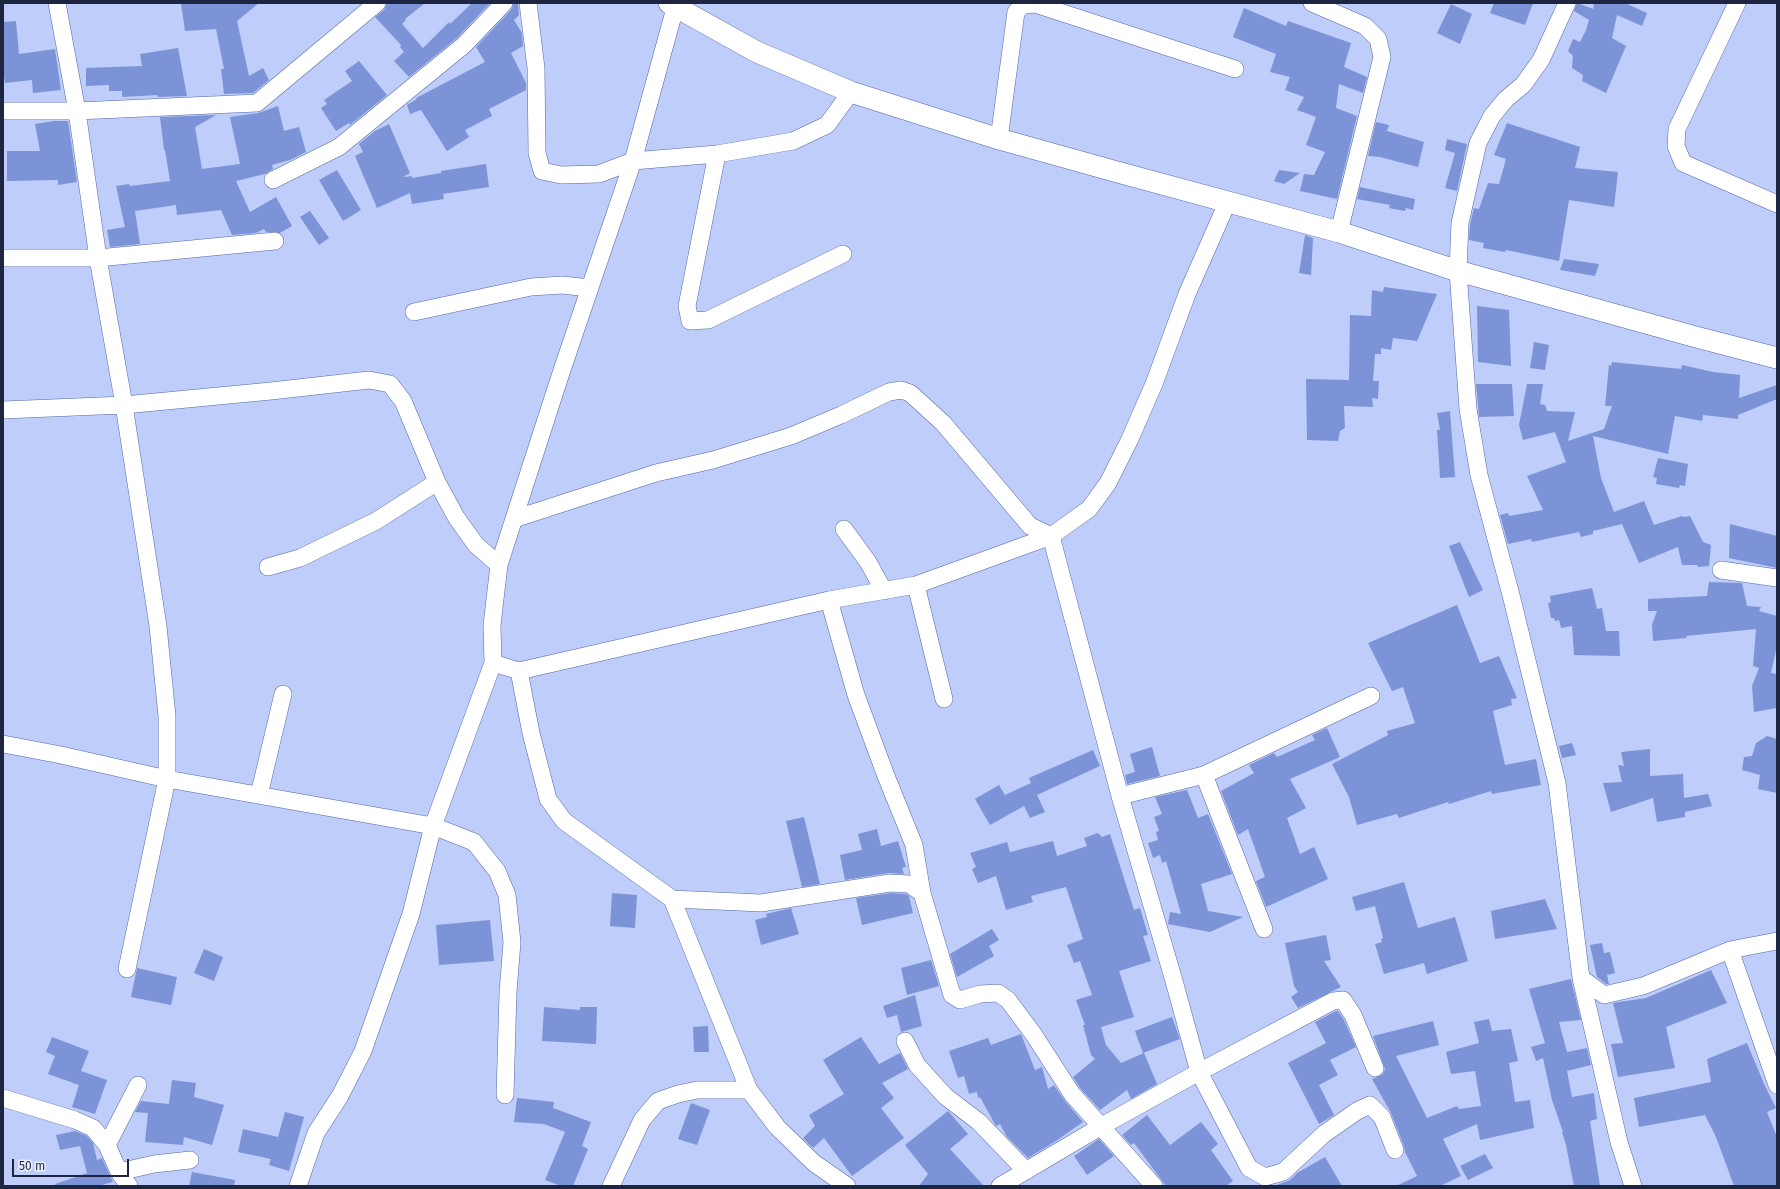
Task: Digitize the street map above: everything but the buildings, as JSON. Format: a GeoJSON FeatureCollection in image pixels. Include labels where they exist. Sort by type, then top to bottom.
{"type":"FeatureCollection","features":[{"type":"Feature","properties":{"kind":"street"},"geometry":{"type":"LineString","coordinates":[[57,3],[77,111],[98,258],[124,405],[158,626],[167,716],[167,779],[127,969]]}},
{"type":"Feature","properties":{"kind":"street"},"geometry":{"type":"LineString","coordinates":[[3,111],[77,111],[257,103],[377,3]]}},
{"type":"Feature","properties":{"kind":"street"},"geometry":{"type":"LineString","coordinates":[[273,180],[339,147],[464,45],[504,3]]}},
{"type":"Feature","properties":{"kind":"street"},"geometry":{"type":"LineString","coordinates":[[528,3],[536,68],[537,153],[542,172],[561,175],[599,174],[633,161],[717,154],[794,141],[827,125],[851,92]]}},
{"type":"Feature","properties":{"kind":"street"},"geometry":{"type":"LineString","coordinates":[[1312,3],[1365,26],[1378,39],[1382,57],[1339,232]]}},
{"type":"Feature","properties":{"kind":"street"},"geometry":{"type":"LineString","coordinates":[[1567,3],[1541,60],[1522,85],[1506,99],[1492,116],[1478,142],[1460,223],[1458,271],[1468,409],[1479,475],[1511,595],[1557,783],[1581,978],[1619,1142],[1633,1186]]}},
{"type":"Feature","properties":{"kind":"street"},"geometry":{"type":"LineString","coordinates":[[1737,3],[1677,129],[1676,146],[1683,163],[1776,203]]}},
{"type":"Feature","properties":{"kind":"street"},"geometry":{"type":"LineString","coordinates":[[999,138],[1016,12],[1023,5],[1035,4],[1235,69]]}},
{"type":"Feature","properties":{"kind":"street"},"geometry":{"type":"LineString","coordinates":[[298,1186],[316,1133],[340,1096],[363,1051],[411,914],[434,826],[492,663],[492,625],[499,565],[633,161],[672,5],[757,52],[851,92],[999,138],[1121,173],[1339,232],[1458,271],[1777,358]]}},
{"type":"Feature","properties":{"kind":"street"},"geometry":{"type":"LineString","coordinates":[[717,154],[687,306],[690,321],[708,320],[843,254]]}},
{"type":"Feature","properties":{"kind":"street"},"geometry":{"type":"LineString","coordinates":[[492,663],[519,671],[829,600],[916,585],[1051,536],[1089,509],[1108,483],[1129,441],[1154,384],[1187,294],[1228,201]]}},
{"type":"Feature","properties":{"kind":"street"},"geometry":{"type":"LineString","coordinates":[[3,258],[98,258],[276,241]]}},
{"type":"Feature","properties":{"kind":"street"},"geometry":{"type":"LineString","coordinates":[[414,312],[531,287],[562,284],[590,288]]}},
{"type":"Feature","properties":{"kind":"street"},"geometry":{"type":"LineString","coordinates":[[3,410],[124,405],[271,392],[369,380],[390,384],[403,401],[437,482],[456,517],[476,545],[499,565]]}},
{"type":"Feature","properties":{"kind":"street"},"geometry":{"type":"LineString","coordinates":[[514,518],[656,473],[713,460],[791,436],[841,415],[889,392],[901,390],[910,393],[943,423],[1030,526],[1051,536],[1120,796],[1199,1072],[1249,1168],[1265,1177],[1283,1172],[1324,1134],[1357,1110],[1370,1104],[1382,1117],[1395,1150]]}},
{"type":"Feature","properties":{"kind":"street"},"geometry":{"type":"LineString","coordinates":[[268,567],[300,558],[376,521],[437,482]]}},
{"type":"Feature","properties":{"kind":"street"},"geometry":{"type":"LineString","coordinates":[[844,529],[868,562],[884,591]]}},
{"type":"Feature","properties":{"kind":"street"},"geometry":{"type":"LineString","coordinates":[[1721,570],[1777,578]]}},
{"type":"Feature","properties":{"kind":"street"},"geometry":{"type":"LineString","coordinates":[[916,585],[944,699]]}},
{"type":"Feature","properties":{"kind":"street"},"geometry":{"type":"LineString","coordinates":[[829,600],[856,695],[886,776],[914,845],[922,893],[952,995],[960,1000],[980,994],[998,993],[1008,1000],[1072,1094],[1154,1186]]}},
{"type":"Feature","properties":{"kind":"street"},"geometry":{"type":"LineString","coordinates":[[519,671],[531,733],[548,799],[564,821],[672,899],[749,1090],[782,1132],[814,1163],[847,1186]]}},
{"type":"Feature","properties":{"kind":"street"},"geometry":{"type":"LineString","coordinates":[[259,795],[283,694]]}},
{"type":"Feature","properties":{"kind":"street"},"geometry":{"type":"LineString","coordinates":[[1120,796],[1204,775],[1371,696]]}},
{"type":"Feature","properties":{"kind":"street"},"geometry":{"type":"LineString","coordinates":[[3,744],[61,755],[167,779],[434,826],[474,842],[497,870],[507,895],[512,942],[508,992],[505,1095]]}},
{"type":"Feature","properties":{"kind":"street"},"geometry":{"type":"LineString","coordinates":[[1204,775],[1264,929]]}},
{"type":"Feature","properties":{"kind":"street"},"geometry":{"type":"LineString","coordinates":[[672,899],[761,903],[890,883],[909,884],[922,893]]}},
{"type":"Feature","properties":{"kind":"street"},"geometry":{"type":"LineString","coordinates":[[1581,978],[1604,995],[1643,986],[1730,950],[1777,941]]}},
{"type":"Feature","properties":{"kind":"street"},"geometry":{"type":"LineString","coordinates":[[1730,950],[1777,1086]]}},
{"type":"Feature","properties":{"kind":"street"},"geometry":{"type":"LineString","coordinates":[[1000,1186],[1100,1127],[1332,1001],[1344,1000],[1353,1015],[1375,1068]]}},
{"type":"Feature","properties":{"kind":"street"},"geometry":{"type":"LineString","coordinates":[[905,1042],[917,1065],[945,1096],[979,1122],[1026,1172]]}},
{"type":"Feature","properties":{"kind":"street"},"geometry":{"type":"LineString","coordinates":[[107,1145],[138,1085]]}},
{"type":"Feature","properties":{"kind":"street"},"geometry":{"type":"LineString","coordinates":[[611,1186],[642,1120],[658,1102],[678,1094],[697,1090],[749,1090]]}},
{"type":"Feature","properties":{"kind":"street"},"geometry":{"type":"LineString","coordinates":[[3,1098],[93,1128],[107,1145],[119,1172],[129,1186]]}},
{"type":"Feature","properties":{"kind":"street"},"geometry":{"type":"LineString","coordinates":[[119,1172],[154,1164],[190,1160]]}}]}
